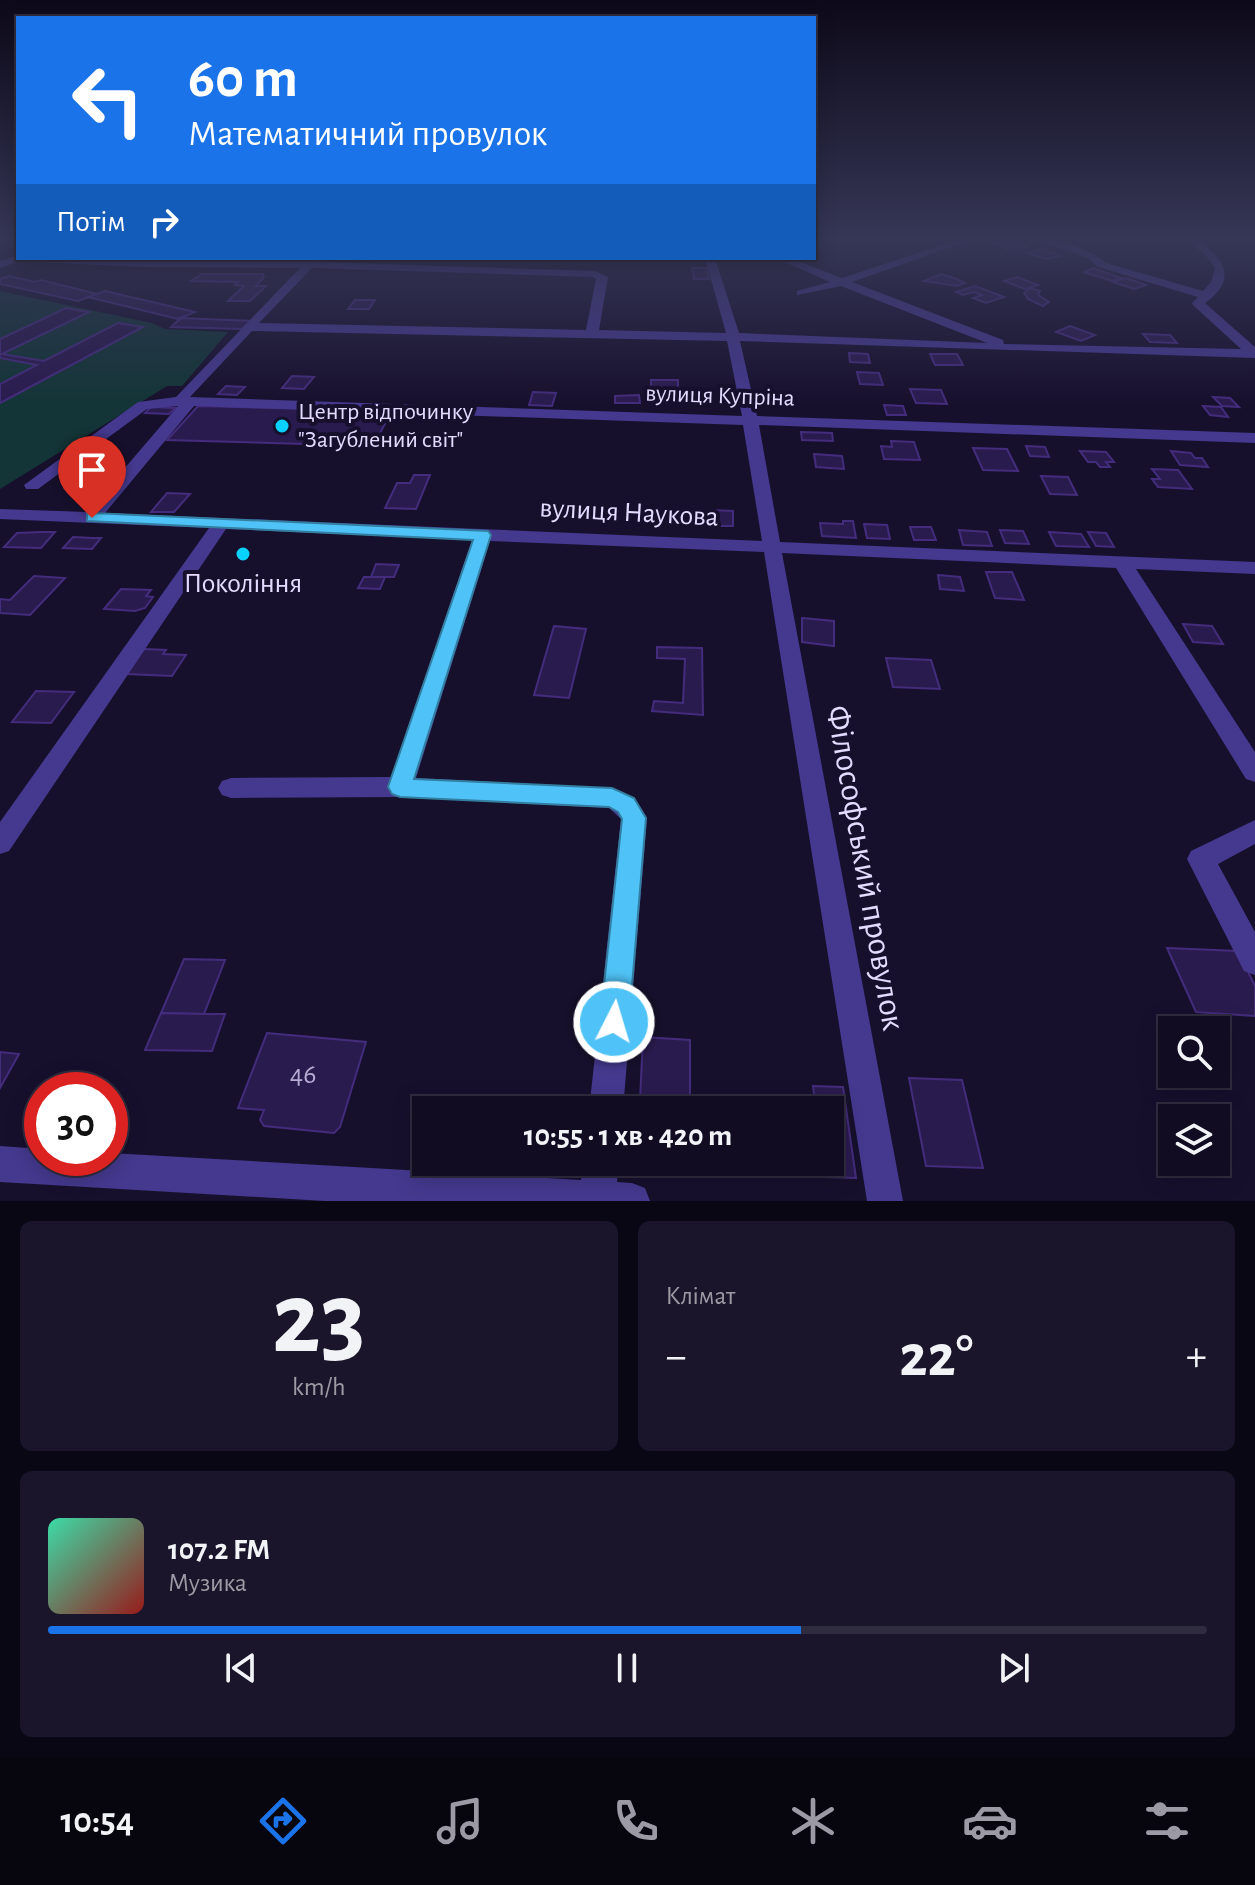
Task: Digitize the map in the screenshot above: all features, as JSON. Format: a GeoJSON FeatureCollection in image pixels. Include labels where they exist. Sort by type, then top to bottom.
{"type":"FeatureCollection","features":[{"type":"Feature","properties":{"kind":"street"},"geometry":{"type":"LineString","coordinates":[[92,518],[185,407],[182,396],[282,293]]}},
{"type":"Feature","properties":{"kind":"street"},"geometry":{"type":"LineString","coordinates":[[592,334],[599,293]]}},
{"type":"Feature","properties":{"kind":"street","name":"Філософський провулок"},"geometry":{"type":"LineString","coordinates":[[722,293],[750,420],[885,1201]]}},
{"type":"Feature","properties":{"kind":"street"},"geometry":{"type":"LineString","coordinates":[[871,293],[1013,348]]}},
{"type":"Feature","properties":{"kind":"street"},"geometry":{"type":"LineString","coordinates":[[1198,293],[1208,296]]}},
{"type":"Feature","properties":{"kind":"street"},"geometry":{"type":"LineString","coordinates":[[1212,293],[1198,303],[1255,354]]}},
{"type":"Feature","properties":{"kind":"street"},"geometry":{"type":"LineString","coordinates":[[250,327],[731,337],[1255,354]]}},
{"type":"Feature","properties":{"kind":"street","name":"вулиця Купріна"},"geometry":{"type":"LineString","coordinates":[[32,485],[143,405],[184,401],[1255,438]]}},
{"type":"Feature","properties":{"kind":"street","name":"вулиця Наукова"},"geometry":{"type":"LineString","coordinates":[[2,516],[1255,568]]}},
{"type":"Feature","properties":{"kind":"street"},"geometry":{"type":"LineString","coordinates":[[0,843],[221,524]]}},
{"type":"Feature","properties":{"kind":"street"},"geometry":{"type":"LineString","coordinates":[[400,787],[483,535]]}},
{"type":"Feature","properties":{"kind":"street"},"geometry":{"type":"LineString","coordinates":[[1122,562],[1255,772]]}},
{"type":"Feature","properties":{"kind":"street"},"geometry":{"type":"LineString","coordinates":[[231,788],[400,787],[612,798],[631,811],[634,818],[607,1096]]}},
{"type":"Feature","properties":{"kind":"street"},"geometry":{"type":"LineString","coordinates":[[1255,831],[1201,859],[1255,961]]}},
{"type":"Feature","properties":{"kind":"street"},"geometry":{"type":"LineString","coordinates":[[0,1164],[437,1196],[615,1200],[606,1176]]}},
{"type":"Feature","properties":{"kind":"green space"},"geometry":{"type":"Polygon","coordinates":[[[0,293],[152,323],[165,329],[228,332],[182,386],[167,386],[0,489],[0,293]]]}},
{"type":"Feature","properties":{"kind":"building"},"geometry":{"type":"Polygon","coordinates":[[[42,293],[97,294],[78,301],[42,293]]]}},
{"type":"Feature","properties":{"kind":"building"},"geometry":{"type":"Polygon","coordinates":[[[114,293],[195,312],[178,319],[88,297],[114,293]]]}},
{"type":"Feature","properties":{"kind":"building"},"geometry":{"type":"Polygon","coordinates":[[[236,293],[258,293],[250,301],[228,301],[236,293]]]}},
{"type":"Feature","properties":{"kind":"building"},"geometry":{"type":"Polygon","coordinates":[[[977,293],[994,293],[1004,297],[986,303],[973,298],[982,295],[977,293]]]}},
{"type":"Feature","properties":{"kind":"building"},"geometry":{"type":"Polygon","coordinates":[[[1024,293],[1039,293],[1049,302],[1043,306],[1028,299],[1024,293]]]}},
{"type":"Feature","properties":{"kind":"building"},"geometry":{"type":"Polygon","coordinates":[[[355,300],[375,300],[369,309],[348,309],[355,300]]]}},
{"type":"Feature","properties":{"kind":"building"},"geometry":{"type":"Polygon","coordinates":[[[66,308],[89,312],[2,354],[44,361],[118,323],[143,327],[0,403],[0,384],[37,365],[0,358],[0,339],[66,308]]]}},
{"type":"Feature","properties":{"kind":"building"},"geometry":{"type":"Polygon","coordinates":[[[181,318],[251,321],[242,329],[171,327],[181,318]]]}},
{"type":"Feature","properties":{"kind":"building"},"geometry":{"type":"Polygon","coordinates":[[[1070,326],[1095,335],[1081,341],[1056,332],[1070,326]]]}},
{"type":"Feature","properties":{"kind":"building"},"geometry":{"type":"Polygon","coordinates":[[[1143,334],[1170,335],[1177,343],[1150,342],[1143,334]]]}},
{"type":"Feature","properties":{"kind":"building"},"geometry":{"type":"Polygon","coordinates":[[[849,353],[868,354],[870,363],[850,362],[849,353]]]}},
{"type":"Feature","properties":{"kind":"building"},"geometry":{"type":"Polygon","coordinates":[[[930,354],[957,354],[963,365],[935,365],[930,354]]]}},
{"type":"Feature","properties":{"kind":"building"},"geometry":{"type":"Polygon","coordinates":[[[857,372],[879,373],[883,385],[860,384],[857,372]]]}},
{"type":"Feature","properties":{"kind":"building"},"geometry":{"type":"Polygon","coordinates":[[[292,376],[314,377],[304,389],[282,388],[292,376]]]}},
{"type":"Feature","properties":{"kind":"building"},"geometry":{"type":"Polygon","coordinates":[[[651,380],[678,380],[678,388],[651,388],[651,380]]]}},
{"type":"Feature","properties":{"kind":"building"},"geometry":{"type":"Polygon","coordinates":[[[226,386],[245,387],[237,395],[218,394],[226,386]]]}},
{"type":"Feature","properties":{"kind":"building"},"geometry":{"type":"Polygon","coordinates":[[[910,389],[941,390],[947,404],[916,403],[910,389]]]}},
{"type":"Feature","properties":{"kind":"building"},"geometry":{"type":"Polygon","coordinates":[[[533,392],[556,393],[552,406],[529,405],[533,392]]]}},
{"type":"Feature","properties":{"kind":"building"},"geometry":{"type":"Polygon","coordinates":[[[639,395],[640,403],[615,403],[615,396],[639,395]]]}},
{"type":"Feature","properties":{"kind":"building"},"geometry":{"type":"Polygon","coordinates":[[[1213,397],[1230,398],[1239,407],[1222,406],[1213,397]]]}},
{"type":"Feature","properties":{"kind":"building"},"geometry":{"type":"Polygon","coordinates":[[[884,405],[903,406],[906,415],[887,415],[884,405]]]}},
{"type":"Feature","properties":{"kind":"building","name":"Центр відпочинку \"Загублений світ\""},"geometry":{"type":"Polygon","coordinates":[[[198,406],[392,411],[373,446],[167,440],[198,406]]]}},
{"type":"Feature","properties":{"kind":"building"},"geometry":{"type":"Polygon","coordinates":[[[1203,406],[1221,407],[1228,417],[1210,415],[1203,406]]]}},
{"type":"Feature","properties":{"kind":"building"},"geometry":{"type":"Polygon","coordinates":[[[151,407],[176,408],[169,414],[145,413],[151,407]]]}},
{"type":"Feature","properties":{"kind":"building"},"geometry":{"type":"Polygon","coordinates":[[[801,432],[832,433],[833,441],[802,440],[801,432]]]}},
{"type":"Feature","properties":{"kind":"building"},"geometry":{"type":"Polygon","coordinates":[[[891,441],[914,442],[920,460],[884,459],[881,446],[892,447],[891,441]]]}},
{"type":"Feature","properties":{"kind":"building"},"geometry":{"type":"Polygon","coordinates":[[[1026,446],[1045,447],[1049,457],[1030,456],[1026,446]]]}},
{"type":"Feature","properties":{"kind":"building"},"geometry":{"type":"Polygon","coordinates":[[[973,448],[1007,449],[1018,471],[983,470],[973,448]]]}},
{"type":"Feature","properties":{"kind":"building"},"geometry":{"type":"Polygon","coordinates":[[[1080,451],[1106,452],[1114,462],[1106,462],[1110,467],[1100,467],[1096,462],[1088,462],[1080,451]]]}},
{"type":"Feature","properties":{"kind":"building"},"geometry":{"type":"Polygon","coordinates":[[[1171,451],[1191,453],[1195,458],[1202,458],[1208,467],[1180,465],[1171,451]]]}},
{"type":"Feature","properties":{"kind":"building"},"geometry":{"type":"Polygon","coordinates":[[[814,454],[842,456],[844,469],[816,467],[814,454]]]}},
{"type":"Feature","properties":{"kind":"building"},"geometry":{"type":"Polygon","coordinates":[[[1152,469],[1178,470],[1192,489],[1158,487],[1152,479],[1160,479],[1152,469]]]}},
{"type":"Feature","properties":{"kind":"building"},"geometry":{"type":"Polygon","coordinates":[[[414,475],[430,475],[416,509],[385,508],[397,483],[410,483],[414,475]]]}},
{"type":"Feature","properties":{"kind":"building"},"geometry":{"type":"Polygon","coordinates":[[[1041,476],[1068,477],[1077,495],[1050,494],[1041,476]]]}},
{"type":"Feature","properties":{"kind":"building"},"geometry":{"type":"Polygon","coordinates":[[[167,493],[190,494],[174,512],[151,512],[167,493]]]}},
{"type":"Feature","properties":{"kind":"building"},"geometry":{"type":"Polygon","coordinates":[[[711,510],[733,511],[733,526],[711,526],[711,510]]]}},
{"type":"Feature","properties":{"kind":"building"},"geometry":{"type":"Polygon","coordinates":[[[843,521],[853,521],[856,538],[822,536],[820,523],[843,524],[843,521]]]}},
{"type":"Feature","properties":{"kind":"building"},"geometry":{"type":"Polygon","coordinates":[[[864,524],[887,525],[890,539],[867,538],[864,524]]]}},
{"type":"Feature","properties":{"kind":"building"},"geometry":{"type":"Polygon","coordinates":[[[910,527],[931,527],[936,540],[914,540],[910,527]]]}},
{"type":"Feature","properties":{"kind":"building"},"geometry":{"type":"Polygon","coordinates":[[[959,530],[987,532],[992,546],[963,545],[959,530]]]}},
{"type":"Feature","properties":{"kind":"building"},"geometry":{"type":"Polygon","coordinates":[[[1000,530],[1023,531],[1029,544],[1005,543],[1000,530]]]}},
{"type":"Feature","properties":{"kind":"building"},"geometry":{"type":"Polygon","coordinates":[[[55,532],[41,548],[4,547],[17,533],[55,532]]]}},
{"type":"Feature","properties":{"kind":"building"},"geometry":{"type":"Polygon","coordinates":[[[1049,532],[1081,534],[1089,547],[1056,546],[1049,532]]]}},
{"type":"Feature","properties":{"kind":"building"},"geometry":{"type":"Polygon","coordinates":[[[1088,532],[1106,533],[1114,547],[1096,546],[1088,532]]]}},
{"type":"Feature","properties":{"kind":"building"},"geometry":{"type":"Polygon","coordinates":[[[73,537],[101,538],[92,549],[63,548],[73,537]]]}},
{"type":"Feature","properties":{"kind":"building"},"geometry":{"type":"Polygon","coordinates":[[[376,564],[399,565],[394,577],[371,577],[376,564]]]}},
{"type":"Feature","properties":{"kind":"building"},"geometry":{"type":"Polygon","coordinates":[[[986,572],[1012,572],[1024,600],[995,598],[986,572]]]}},
{"type":"Feature","properties":{"kind":"building"},"geometry":{"type":"Polygon","coordinates":[[[938,575],[960,577],[964,591],[940,589],[938,575]]]}},
{"type":"Feature","properties":{"kind":"building"},"geometry":{"type":"Polygon","coordinates":[[[34,576],[65,578],[30,615],[0,613],[0,599],[10,600],[34,576]]]}},
{"type":"Feature","properties":{"kind":"building"},"geometry":{"type":"Polygon","coordinates":[[[364,577],[385,577],[380,589],[358,588],[364,577]]]}},
{"type":"Feature","properties":{"kind":"building"},"geometry":{"type":"Polygon","coordinates":[[[121,589],[151,590],[146,596],[153,597],[145,608],[135,611],[104,609],[121,589]]]}},
{"type":"Feature","properties":{"kind":"building"},"geometry":{"type":"Polygon","coordinates":[[[802,618],[834,621],[834,646],[802,642],[802,618]]]}},
{"type":"Feature","properties":{"kind":"building"},"geometry":{"type":"Polygon","coordinates":[[[1183,624],[1212,626],[1223,644],[1193,642],[1183,624]]]}},
{"type":"Feature","properties":{"kind":"building"},"geometry":{"type":"Polygon","coordinates":[[[554,626],[586,629],[569,698],[534,695],[554,626]]]}},
{"type":"Feature","properties":{"kind":"building"},"geometry":{"type":"Polygon","coordinates":[[[657,647],[702,648],[703,715],[652,711],[654,701],[683,703],[685,659],[657,658],[657,647]]]}},
{"type":"Feature","properties":{"kind":"building"},"geometry":{"type":"Polygon","coordinates":[[[144,649],[186,655],[172,676],[127,674],[144,649]]]}},
{"type":"Feature","properties":{"kind":"building"},"geometry":{"type":"Polygon","coordinates":[[[886,658],[931,660],[940,689],[893,687],[886,658]]]}},
{"type":"Feature","properties":{"kind":"building"},"geometry":{"type":"Polygon","coordinates":[[[36,691],[74,692],[51,723],[12,722],[36,691]]]}},
{"type":"Feature","properties":{"kind":"building"},"geometry":{"type":"Polygon","coordinates":[[[1167,948],[1238,951],[1255,986],[1255,1016],[1196,1012],[1167,948]]]}},
{"type":"Feature","properties":{"kind":"building"},"geometry":{"type":"Polygon","coordinates":[[[184,959],[225,960],[204,1014],[161,1013],[184,959]]]}},
{"type":"Feature","properties":{"kind":"building"},"geometry":{"type":"Polygon","coordinates":[[[161,1013],[225,1014],[212,1051],[145,1050],[161,1013]]]}},
{"type":"Feature","properties":{"kind":"building"},"geometry":{"type":"Polygon","coordinates":[[[267,1033],[366,1042],[340,1127],[334,1133],[264,1126],[260,1120],[264,1110],[238,1108],[267,1033]]]}},
{"type":"Feature","properties":{"kind":"building"},"geometry":{"type":"Polygon","coordinates":[[[643,1037],[690,1040],[690,1096],[640,1096],[643,1037]]]}},
{"type":"Feature","properties":{"kind":"building"},"geometry":{"type":"Polygon","coordinates":[[[0,1052],[19,1054],[0,1088],[0,1052]]]}},
{"type":"Feature","properties":{"kind":"building"},"geometry":{"type":"Polygon","coordinates":[[[909,1078],[962,1080],[983,1168],[926,1166],[909,1078]]]}},
{"type":"Feature","properties":{"kind":"building"},"geometry":{"type":"Polygon","coordinates":[[[813,1086],[843,1087],[856,1178],[824,1177],[844,1176],[844,1096],[814,1096],[813,1086]]]}},
{"type":"Feature","properties":{"kind":"place","name":"Центр відпочинку \"Загублений світ\""},"geometry":{"type":"Point","coordinates":[282,426]}},
{"type":"Feature","properties":{"kind":"place","name":"Покоління"},"geometry":{"type":"Point","coordinates":[243,554]}},
{"type":"Feature","properties":{"kind":"route"},"geometry":{"type":"LineString","coordinates":[[92,518],[483,535],[400,787],[612,798],[626,805],[634,818],[614,1022]]}}]}
